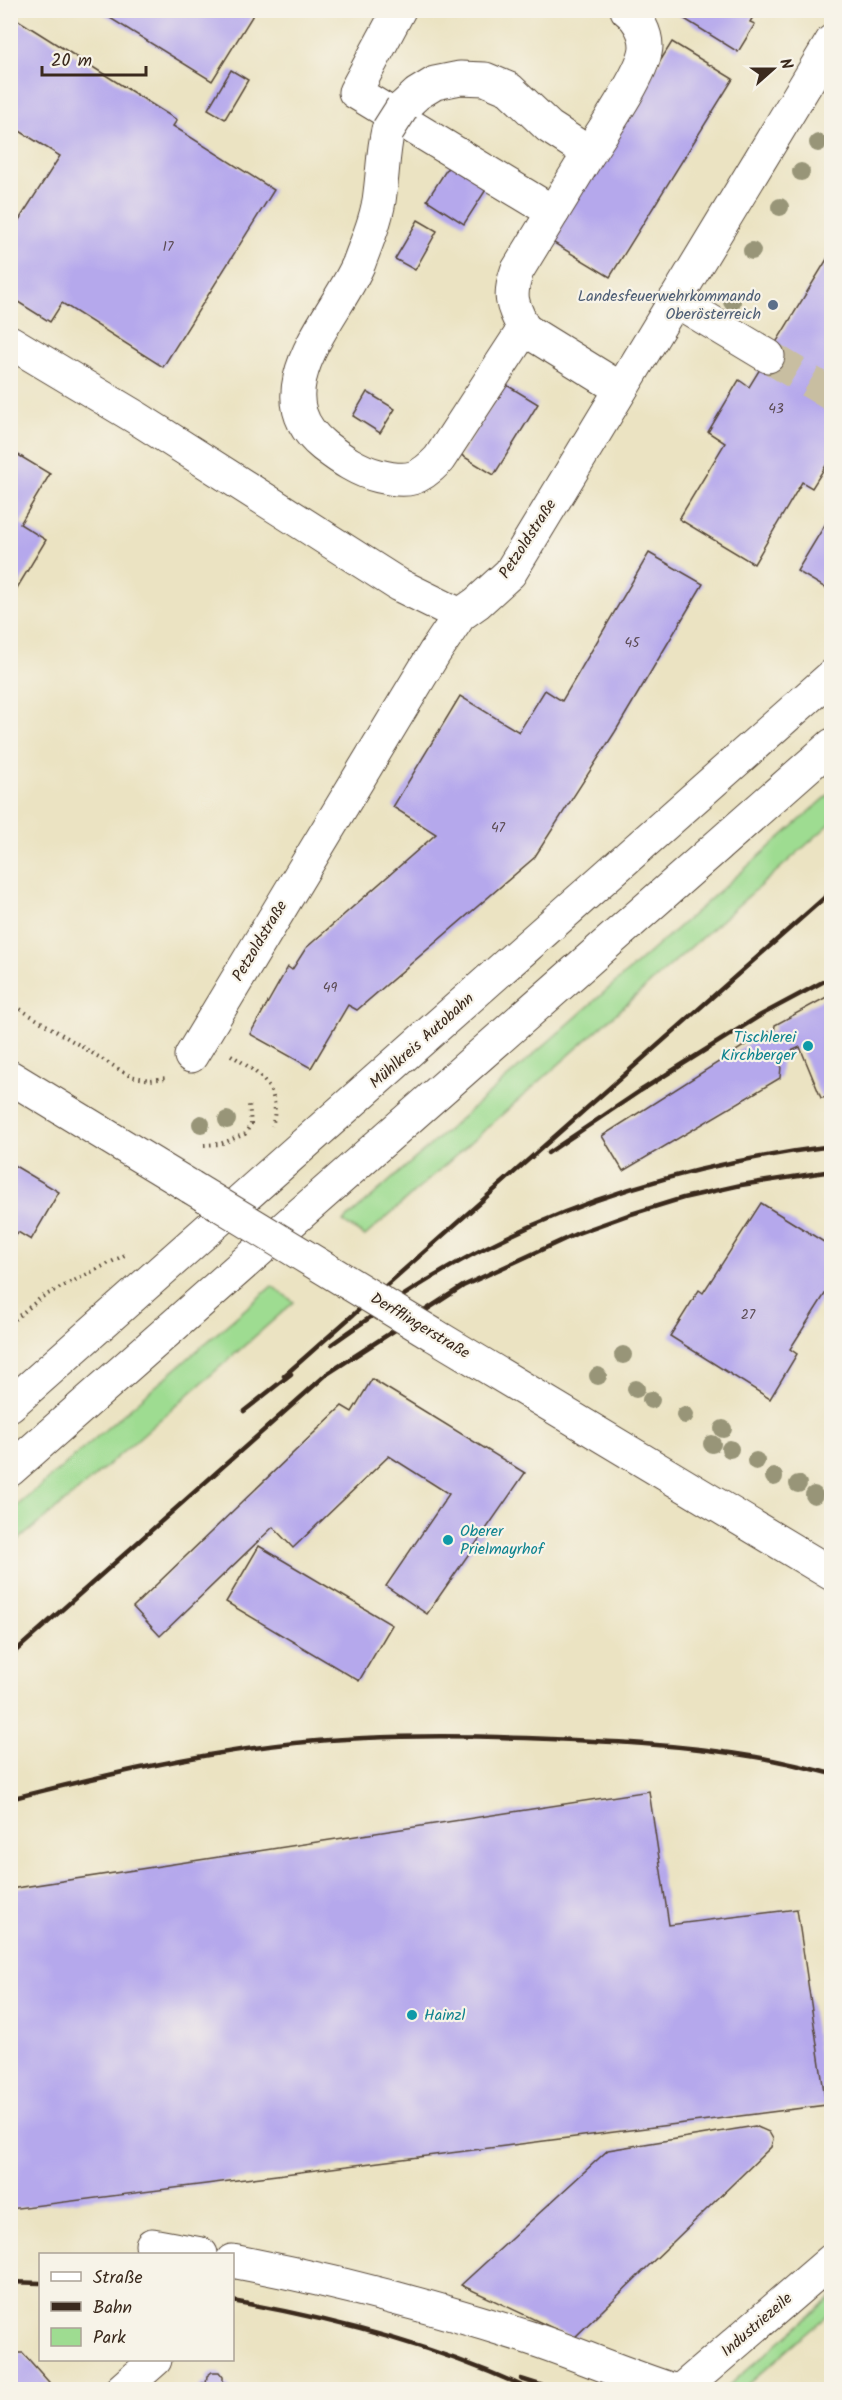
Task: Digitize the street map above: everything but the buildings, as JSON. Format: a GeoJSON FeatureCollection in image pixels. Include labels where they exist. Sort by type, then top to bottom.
{"type":"FeatureCollection","features":[{"type":"Feature","properties":{"kind":"main road"},"geometry":{"type":"LineString","coordinates":[[399,10],[355,92],[553,212]]}},
{"type":"Feature","properties":{"kind":"main road"},"geometry":{"type":"LineString","coordinates":[[621,389],[524,329],[514,309],[511,289],[517,271],[641,67],[647,47],[643,30],[627,10]]}},
{"type":"Feature","properties":{"kind":"main road","name":"Petzoldstraße"},"geometry":{"type":"LineString","coordinates":[[191,1056],[435,652],[460,615],[510,573],[831,41]]}},
{"type":"Feature","properties":{"kind":"main road"},"geometry":{"type":"LineString","coordinates":[[524,329],[439,459],[425,474],[410,480],[391,479],[363,472],[316,440],[302,417],[298,400],[301,372],[313,341],[358,266],[380,195],[382,154],[395,119],[417,94],[435,83],[460,78],[485,79],[509,89],[549,127],[590,153]]}},
{"type":"Feature","properties":{"kind":"main road"},"geometry":{"type":"LineString","coordinates":[[675,300],[768,356]]}},
{"type":"Feature","properties":{"kind":"main road"},"geometry":{"type":"LineString","coordinates":[[10,342],[137,418],[399,585],[460,615]]}},
{"type":"Feature","properties":{"kind":"main road","name":"Mühlkreis Autobahn"},"geometry":{"type":"LineString","coordinates":[[10,1405],[831,676]]}},
{"type":"Feature","properties":{"kind":"main road"},"geometry":{"type":"LineString","coordinates":[[10,1470],[831,745]]}},
{"type":"Feature","properties":{"kind":"main road","name":"Derfflingerstraße"},"geometry":{"type":"LineString","coordinates":[[10,1077],[831,1574]]}},
{"type":"Feature","properties":{"kind":"main road"},"geometry":{"type":"LineString","coordinates":[[152,2245],[196,2253]]}},
{"type":"Feature","properties":{"kind":"main road","name":"Industriezeile"},"geometry":{"type":"LineString","coordinates":[[681,2390],[831,2260]]}},
{"type":"Feature","properties":{"kind":"main road"},"geometry":{"type":"LineString","coordinates":[[234,2264],[351,2286],[529,2337],[626,2375],[673,2390]]}},
{"type":"Feature","properties":{"kind":"main road"},"geometry":{"type":"LineString","coordinates":[[121,2390],[154,2361]]}},
{"type":"Feature","properties":{"kind":"path"},"geometry":{"type":"LineString","coordinates":[[10,1003],[130,1076],[150,1080],[166,1078],[179,1072],[191,1056]]}},
{"type":"Feature","properties":{"kind":"path"},"geometry":{"type":"LineString","coordinates":[[204,1145],[220,1144],[245,1134],[251,1124],[249,1104]]}},
{"type":"Feature","properties":{"kind":"green space"},"geometry":{"type":"Polygon","coordinates":[[[831,793],[831,823],[365,1236],[343,1222],[831,793]]]}},
{"type":"Feature","properties":{"kind":"green space"},"geometry":{"type":"Polygon","coordinates":[[[272,1286],[294,1302],[84,1486],[11,1546],[11,1511],[272,1286]]]}},
{"type":"Feature","properties":{"kind":"green space"},"geometry":{"type":"Polygon","coordinates":[[[831,2298],[831,2313],[742,2389],[725,2389],[831,2298]]]}},
{"type":"Feature","properties":{"kind":"tunnel"},"geometry":{"type":"LineString","coordinates":[[768,356],[832,395]]}},
{"type":"Feature","properties":{"kind":"railway"},"geometry":{"type":"LineString","coordinates":[[284,1376],[832,891]]}},
{"type":"Feature","properties":{"kind":"railway"},"geometry":{"type":"LineString","coordinates":[[548,1153],[640,1091],[761,1015],[832,977]]}},
{"type":"Feature","properties":{"kind":"railway"},"geometry":{"type":"LineString","coordinates":[[332,1344],[427,1280],[487,1247],[569,1210],[698,1170],[742,1160],[832,1146]]}},
{"type":"Feature","properties":{"kind":"railway"},"geometry":{"type":"LineString","coordinates":[[10,1656],[327,1374],[463,1286],[578,1233],[628,1215],[683,1198],[741,1185],[832,1171]]}},
{"type":"Feature","properties":{"kind":"railway"},"geometry":{"type":"LineString","coordinates":[[244,1411],[291,1374]]}},
{"type":"Feature","properties":{"kind":"railway"},"geometry":{"type":"LineString","coordinates":[[10,1799],[116,1773],[187,1759],[259,1747],[382,1737],[497,1737],[670,1746],[766,1759],[832,1774]]}},
{"type":"Feature","properties":{"kind":"railway"},"geometry":{"type":"LineString","coordinates":[[10,2282],[39,2283]]}},
{"type":"Feature","properties":{"kind":"railway"},"geometry":{"type":"LineString","coordinates":[[234,2301],[347,2325],[422,2347],[531,2390]]}},
{"type":"Feature","properties":{"kind":"railway"},"geometry":{"type":"LineString","coordinates":[[521,2379],[556,2390]]}},
{"type":"Feature","properties":{"kind":"place","name":"Landesfeuerwehrkommando Oberösterreich"},"geometry":{"type":"Point","coordinates":[773,305]}},
{"type":"Feature","properties":{"kind":"place","name":"Tischlerei Kirchberger"},"geometry":{"type":"Point","coordinates":[808,1046]}},
{"type":"Feature","properties":{"kind":"place","name":"Oberer Prielmayrhof"},"geometry":{"type":"Point","coordinates":[448,1540]}},
{"type":"Feature","properties":{"kind":"place","name":"Hainzl"},"geometry":{"type":"Point","coordinates":[412,2015]}}]}
